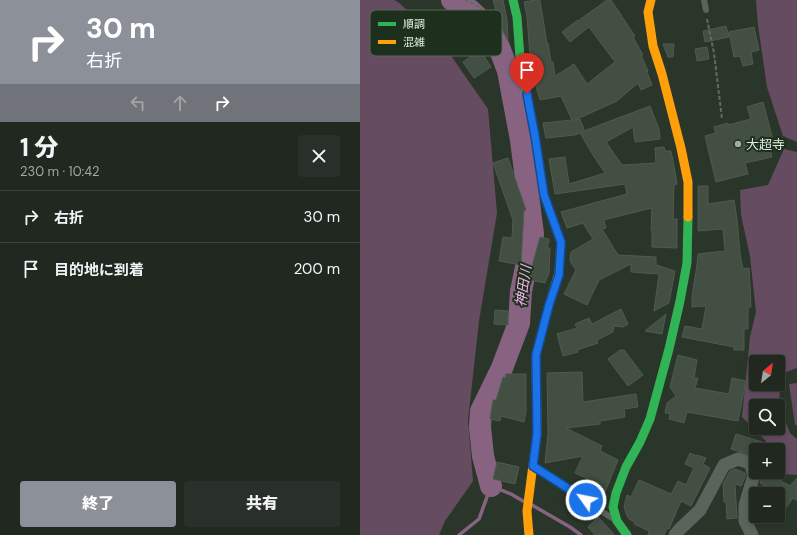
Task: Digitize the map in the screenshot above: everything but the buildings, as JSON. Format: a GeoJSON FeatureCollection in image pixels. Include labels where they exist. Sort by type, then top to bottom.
{"type":"FeatureCollection","features":[{"type":"Feature","properties":{"kind":"street"},"geometry":{"type":"LineString","coordinates":[[513,0],[517,17],[521,71],[535,136],[544,195],[561,242],[559,275],[549,305],[536,355],[537,434],[527,511],[529,535]]}},
{"type":"Feature","properties":{"kind":"street"},"geometry":{"type":"LineString","coordinates":[[627,535],[617,521],[613,507],[616,493],[626,467],[640,442],[650,419],[669,349],[687,263],[688,182],[666,89],[653,46],[648,12],[651,0]]}},
{"type":"Feature","properties":{"kind":"street"},"geometry":{"type":"LineString","coordinates":[[675,535],[700,510],[724,465],[738,459],[750,462],[754,475],[745,505],[745,521],[752,535]]}},
{"type":"Feature","properties":{"kind":"lane"},"geometry":{"type":"LineString","coordinates":[[704,0],[706,10]]}},
{"type":"Feature","properties":{"kind":"lane"},"geometry":{"type":"LineString","coordinates":[[533,466],[617,521]]}},
{"type":"Feature","properties":{"kind":"path"},"geometry":{"type":"LineString","coordinates":[[465,0],[482,10]]}},
{"type":"Feature","properties":{"kind":"path"},"geometry":{"type":"LineString","coordinates":[[706,10],[708,29],[714,53],[722,119]]}},
{"type":"Feature","properties":{"kind":"shaded area"},"geometry":{"type":"Polygon","coordinates":[[[360,0],[394,0],[407,10],[370,10],[370,56],[451,56],[488,109],[497,213],[479,321],[468,420],[473,481],[445,521],[439,535],[360,535],[360,0]]]}},
{"type":"Feature","properties":{"kind":"shaded area"},"geometry":{"type":"Polygon","coordinates":[[[756,0],[797,0],[797,142],[783,136],[767,87],[756,0]]]}},
{"type":"Feature","properties":{"kind":"shaded area"},"geometry":{"type":"Polygon","coordinates":[[[784,149],[797,152],[797,368],[786,372],[785,374],[785,355],[749,355],[749,391],[780,391],[779,399],[749,399],[749,424],[742,417],[750,337],[756,312],[750,256],[741,215],[740,190],[768,185],[784,149]]]}},
{"type":"Feature","properties":{"kind":"shaded area"},"geometry":{"type":"Polygon","coordinates":[[[797,383],[797,425],[795,425],[789,384],[797,383]]]}},
{"type":"Feature","properties":{"kind":"shaded area"},"geometry":{"type":"Polygon","coordinates":[[[785,421],[790,433],[797,439],[797,475],[785,474],[785,443],[766,443],[766,441],[760,435],[785,435],[785,421]]]}},
{"type":"Feature","properties":{"kind":"waterway","name":"神田川"},"geometry":{"type":"LineString","coordinates":[[452,0],[470,10]]}},
{"type":"Feature","properties":{"kind":"waterway","name":"神田川"},"geometry":{"type":"LineString","coordinates":[[491,486],[483,456],[480,427],[481,411],[502,368],[519,323],[521,291],[533,234],[521,140],[508,71],[502,55]]}},
{"type":"Feature","properties":{"kind":"waterway"},"geometry":{"type":"LineString","coordinates":[[459,535],[479,519],[491,486],[511,494],[523,501]]}},
{"type":"Feature","properties":{"kind":"waterway","name":"神田川"},"geometry":{"type":"LineString","coordinates":[[532,505],[581,535]]}},
{"type":"Feature","properties":{"kind":"traffic: fast"},"geometry":{"type":"LineString","coordinates":[[513,0],[517,17],[521,71],[535,137],[544,195],[561,242],[559,273]]}},
{"type":"Feature","properties":{"kind":"traffic: fast"},"geometry":{"type":"LineString","coordinates":[[627,535],[617,521],[613,507],[616,493],[626,467],[640,442],[650,419],[669,349],[687,263],[688,217]]}},
{"type":"Feature","properties":{"kind":"traffic: slow"},"geometry":{"type":"LineString","coordinates":[[651,0],[648,12],[653,46],[662,74],[688,182],[688,217]]}},
{"type":"Feature","properties":{"kind":"traffic: slow"},"geometry":{"type":"LineString","coordinates":[[529,535],[527,511],[537,434],[536,355],[559,273]]}},
{"type":"Feature","properties":{"kind":"place","name":"大超寺"},"geometry":{"type":"Point","coordinates":[738,144]}},
{"type":"Feature","properties":{"kind":"route"},"geometry":{"type":"LineString","coordinates":[[527,94],[544,195],[561,242],[559,275],[549,305],[536,355],[537,434],[533,466],[586,500]]}}]}
